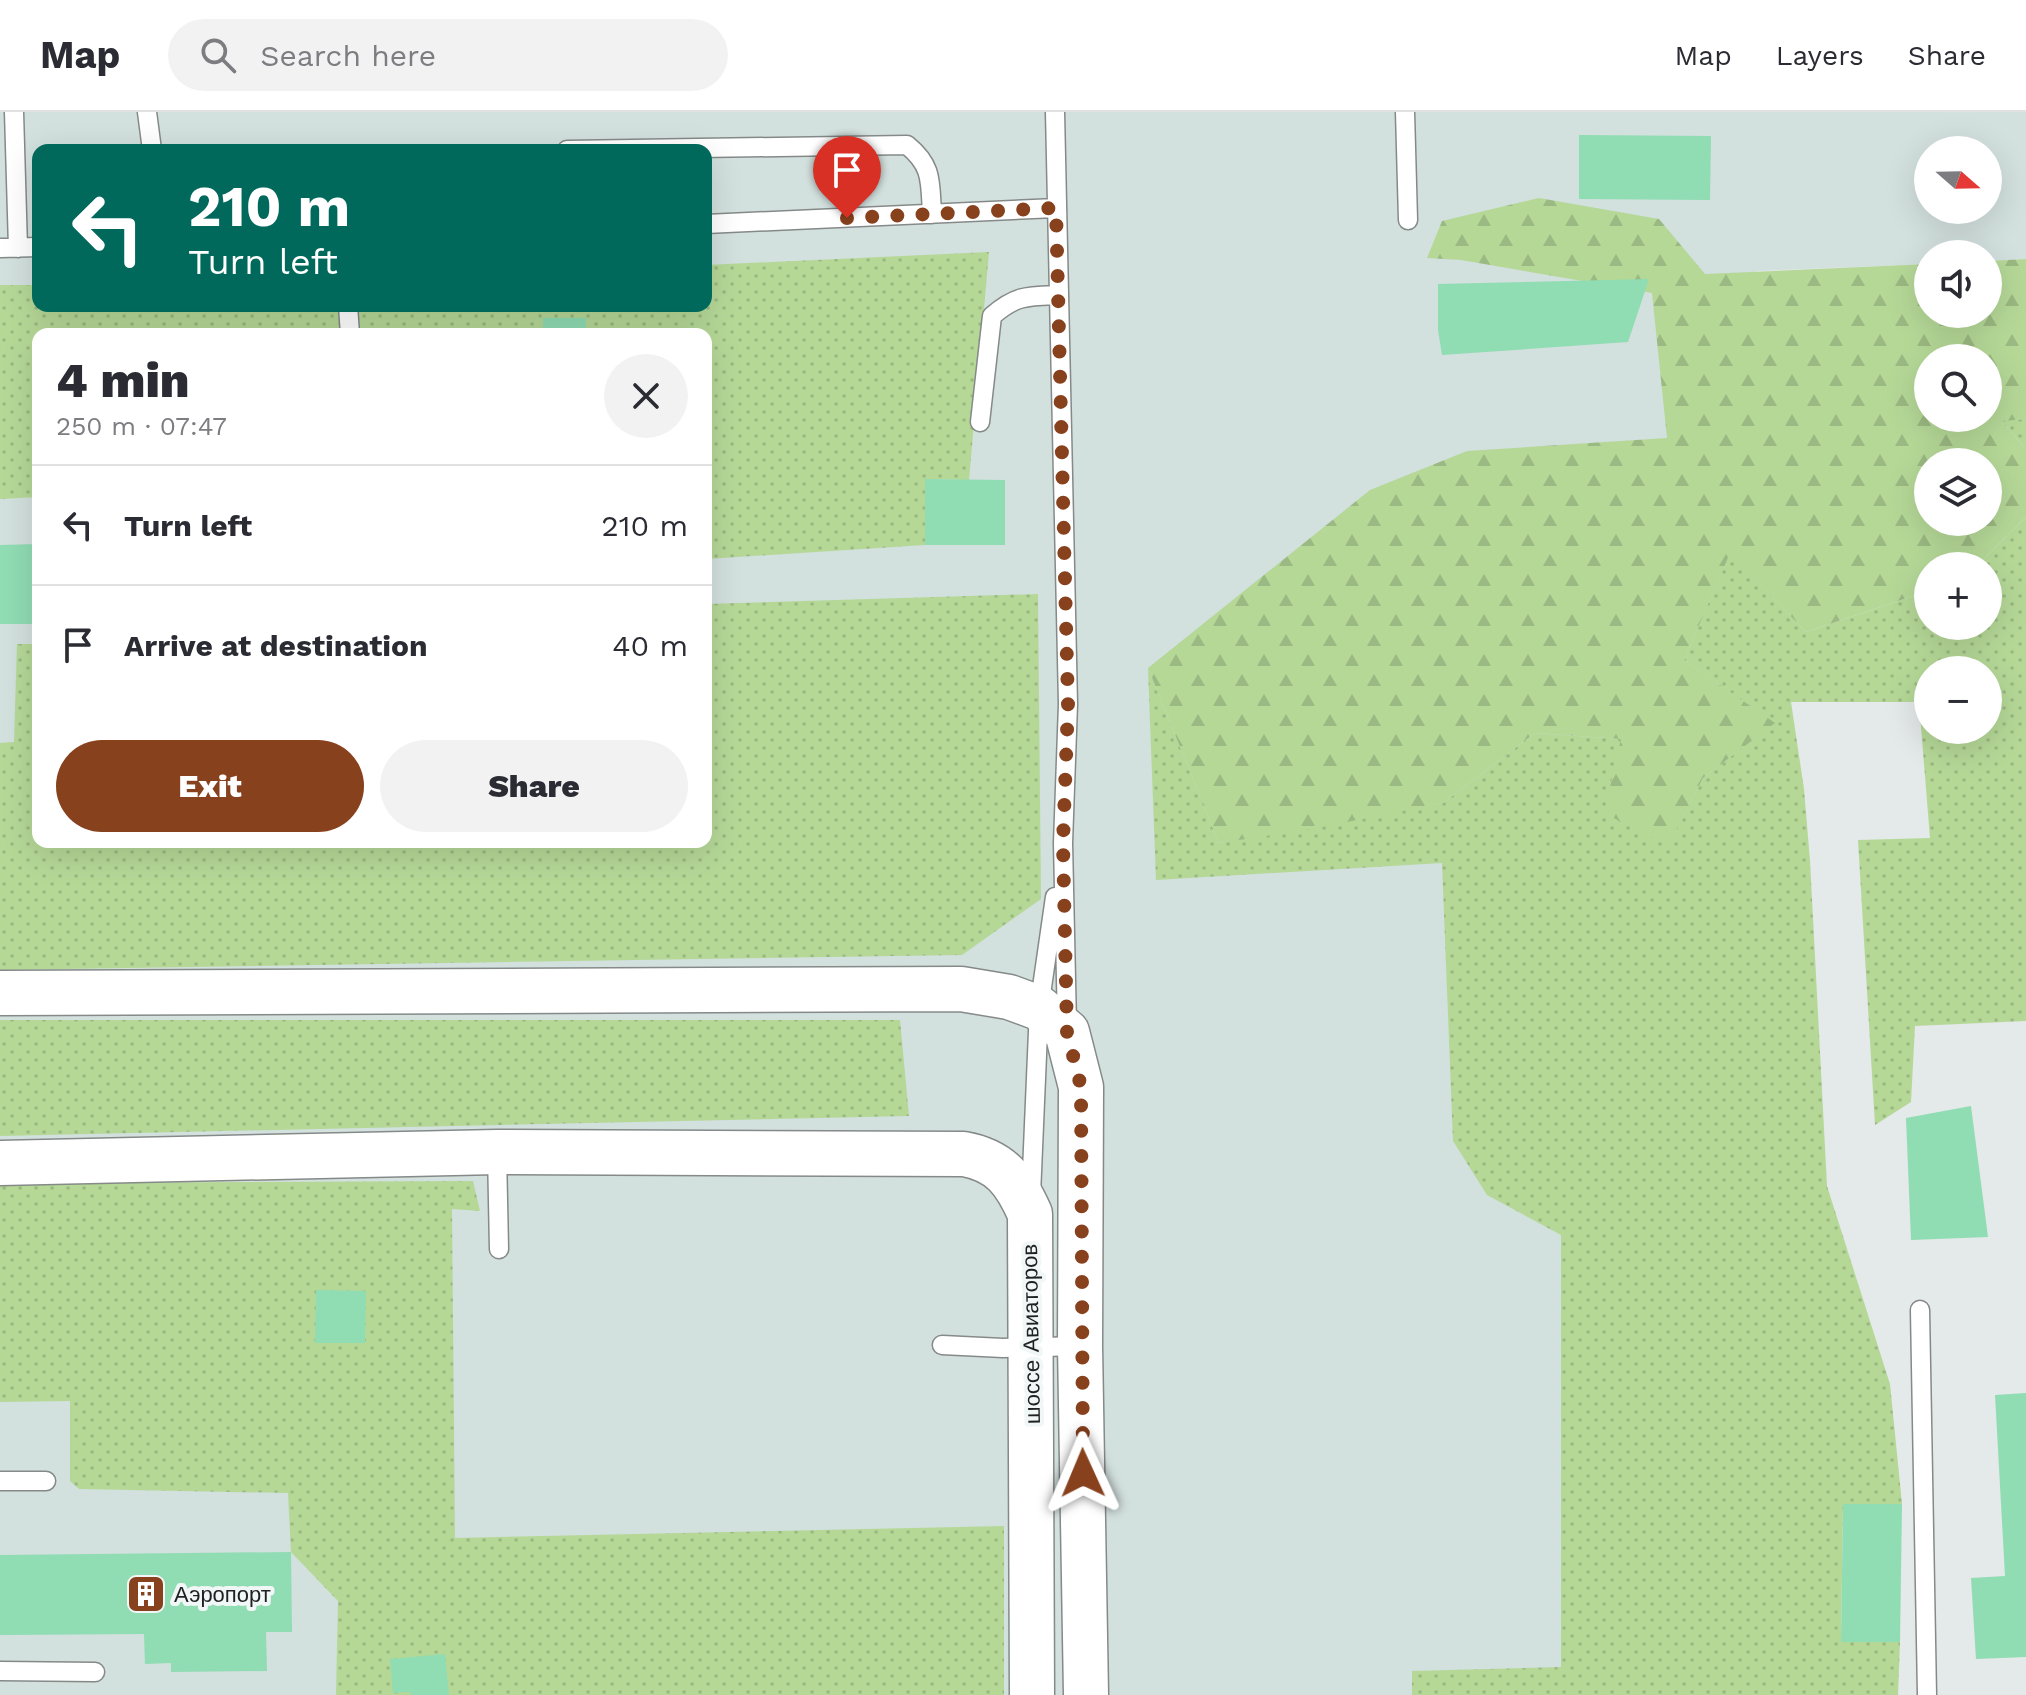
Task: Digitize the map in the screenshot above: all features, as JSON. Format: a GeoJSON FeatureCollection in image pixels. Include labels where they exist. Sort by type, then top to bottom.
{"type":"FeatureCollection","features":[{"type":"Feature","properties":{"kind":"street"},"geometry":{"type":"LineString","coordinates":[[0,993],[961,989],[1009,997],[1053,1020],[1081,1087],[1080,1346],[1086,1695]]}},
{"type":"Feature","properties":{"kind":"street"},"geometry":{"type":"LineString","coordinates":[[0,1163],[497,1152],[964,1154],[987,1159],[1004,1172],[1019,1188],[1030,1214]]}},
{"type":"Feature","properties":{"kind":"street","name":"шоссе Авиаторов"},"geometry":{"type":"LineString","coordinates":[[1030,1214],[1032,1695]]}},
{"type":"Feature","properties":{"kind":"lane"},"geometry":{"type":"LineString","coordinates":[[14,112],[9,248],[32,247]]}},
{"type":"Feature","properties":{"kind":"lane"},"geometry":{"type":"LineString","coordinates":[[147,112],[151,144]]}},
{"type":"Feature","properties":{"kind":"lane"},"geometry":{"type":"LineString","coordinates":[[1030,1214],[1053,1020],[1068,704],[1055,112]]}},
{"type":"Feature","properties":{"kind":"lane"},"geometry":{"type":"LineString","coordinates":[[1405,112],[1408,220]]}},
{"type":"Feature","properties":{"kind":"lane"},"geometry":{"type":"LineString","coordinates":[[712,148],[907,145],[921,156],[929,169],[932,214]]}},
{"type":"Feature","properties":{"kind":"lane"},"geometry":{"type":"LineString","coordinates":[[712,224],[1056,208]]}},
{"type":"Feature","properties":{"kind":"lane"},"geometry":{"type":"LineString","coordinates":[[980,422],[992,316],[1009,301],[1024,296],[1058,295]]}},
{"type":"Feature","properties":{"kind":"lane"},"geometry":{"type":"LineString","coordinates":[[1053,1020],[1063,843]]}},
{"type":"Feature","properties":{"kind":"lane"},"geometry":{"type":"LineString","coordinates":[[497,1152],[499,1249]]}},
{"type":"Feature","properties":{"kind":"lane"},"geometry":{"type":"LineString","coordinates":[[1920,1310],[1927,1695]]}},
{"type":"Feature","properties":{"kind":"lane"},"geometry":{"type":"LineString","coordinates":[[942,1345],[1080,1346]]}},
{"type":"Feature","properties":{"kind":"lane"},"geometry":{"type":"LineString","coordinates":[[0,1481],[46,1481]]}},
{"type":"Feature","properties":{"kind":"lane"},"geometry":{"type":"LineString","coordinates":[[0,1671],[95,1672]]}},
{"type":"Feature","properties":{"kind":"shaded area"},"geometry":{"type":"Polygon","coordinates":[[[0,112],[2026,112],[2026,259],[2002,260],[2002,240],[1914,240],[1914,265],[1756,271],[1736,1695],[0,1695],[0,112]]]}},
{"type":"Feature","properties":{"kind":"green space"},"geometry":{"type":"Polygon","coordinates":[[[1539,198],[1659,219],[1705,274],[1914,265],[1914,328],[2002,328],[2002,260],[2026,259],[2026,419],[2002,421],[2026,449],[2026,517],[1991,552],[1914,552],[1914,596],[1806,632],[1730,553],[1684,660],[1775,723],[1703,778],[1668,846],[1604,813],[1621,739],[1535,733],[1443,803],[1219,843],[1148,668],[1370,490],[1467,451],[1667,438],[1652,293],[1461,260],[1427,258],[1442,221],[1539,198]]]}},
{"type":"Feature","properties":{"kind":"green space"},"geometry":{"type":"Polygon","coordinates":[[[989,252],[969,480],[925,479],[925,545],[712,559],[712,328],[32,328],[32,497],[0,499],[0,285],[32,285],[32,312],[712,312],[712,265],[989,252]]]}},
{"type":"Feature","properties":{"kind":"green space"},"geometry":{"type":"Polygon","coordinates":[[[2026,419],[2026,449],[2002,421],[2026,419]]]}},
{"type":"Feature","properties":{"kind":"green space"},"geometry":{"type":"Polygon","coordinates":[[[2026,517],[2026,1021],[1915,1026],[1911,1102],[1875,1125],[1858,840],[1930,838],[1922,744],[2002,744],[2002,656],[1914,656],[1914,702],[1791,702],[1804,789],[1810,861],[1827,1186],[1890,1384],[1902,1504],[1843,1504],[1841,1641],[1900,1642],[1898,1695],[1412,1695],[1412,1671],[1561,1667],[1561,1235],[1487,1195],[1453,1141],[1442,863],[1156,880],[1148,668],[1219,843],[1443,803],[1535,733],[1621,739],[1668,845],[1703,778],[1774,723],[1684,660],[1730,552],[1806,632],[1914,596],[1914,640],[2002,640],[2002,552],[1991,552],[2026,517]]]}},
{"type":"Feature","properties":{"kind":"green space"},"geometry":{"type":"Polygon","coordinates":[[[1038,594],[1041,899],[962,955],[0,970],[0,743],[14,742],[17,644],[32,644],[32,848],[712,848],[712,604],[1038,594]]]}},
{"type":"Feature","properties":{"kind":"green space"},"geometry":{"type":"Polygon","coordinates":[[[0,1020],[900,1020],[909,1116],[0,1136],[0,1020]]]}},
{"type":"Feature","properties":{"kind":"green space"},"geometry":{"type":"Polygon","coordinates":[[[473,1181],[480,1211],[452,1209],[455,1538],[1004,1526],[1004,1695],[336,1695],[338,1601],[291,1552],[288,1493],[79,1489],[70,1481],[70,1401],[0,1402],[0,1183],[473,1181]]]}},
{"type":"Feature","properties":{"kind":"building"},"geometry":{"type":"Polygon","coordinates":[[[1579,135],[1711,136],[1710,200],[1579,199],[1579,135]]]}},
{"type":"Feature","properties":{"kind":"building"},"geometry":{"type":"Polygon","coordinates":[[[1649,279],[1628,342],[1442,355],[1438,330],[1438,284],[1649,279]]]}},
{"type":"Feature","properties":{"kind":"building"},"geometry":{"type":"Polygon","coordinates":[[[543,318],[586,318],[586,328],[543,328],[543,318]]]}},
{"type":"Feature","properties":{"kind":"building"},"geometry":{"type":"Polygon","coordinates":[[[925,479],[1005,480],[1005,545],[925,545],[925,479]]]}},
{"type":"Feature","properties":{"kind":"building"},"geometry":{"type":"Polygon","coordinates":[[[32,544],[32,624],[0,624],[0,545],[32,544]]]}},
{"type":"Feature","properties":{"kind":"building"},"geometry":{"type":"Polygon","coordinates":[[[1971,1106],[1988,1237],[1911,1240],[1906,1118],[1971,1106]]]}},
{"type":"Feature","properties":{"kind":"building"},"geometry":{"type":"Polygon","coordinates":[[[316,1290],[366,1291],[365,1343],[315,1343],[316,1290]]]}},
{"type":"Feature","properties":{"kind":"building"},"geometry":{"type":"Polygon","coordinates":[[[2026,1393],[2026,1657],[1976,1659],[1971,1578],[2005,1576],[1995,1395],[2026,1393]]]}},
{"type":"Feature","properties":{"kind":"building"},"geometry":{"type":"Polygon","coordinates":[[[1843,1504],[1902,1504],[1900,1642],[1841,1642],[1843,1504]]]}},
{"type":"Feature","properties":{"kind":"building","name":"Аэропорт"},"geometry":{"type":"Polygon","coordinates":[[[291,1552],[292,1632],[266,1632],[267,1671],[171,1672],[171,1663],[145,1664],[144,1634],[0,1635],[0,1555],[291,1552]]]}},
{"type":"Feature","properties":{"kind":"building"},"geometry":{"type":"Polygon","coordinates":[[[445,1654],[449,1695],[393,1693],[390,1659],[445,1654]]]}},
{"type":"Feature","properties":{"kind":"place","name":"Аэропорт"},"geometry":{"type":"Point","coordinates":[146,1594]}},
{"type":"Feature","properties":{"kind":"route"},"geometry":{"type":"LineString","coordinates":[[847,218],[1056,208],[1068,704],[1063,843],[1067,1032],[1081,1087],[1083,1473]]}}]}
